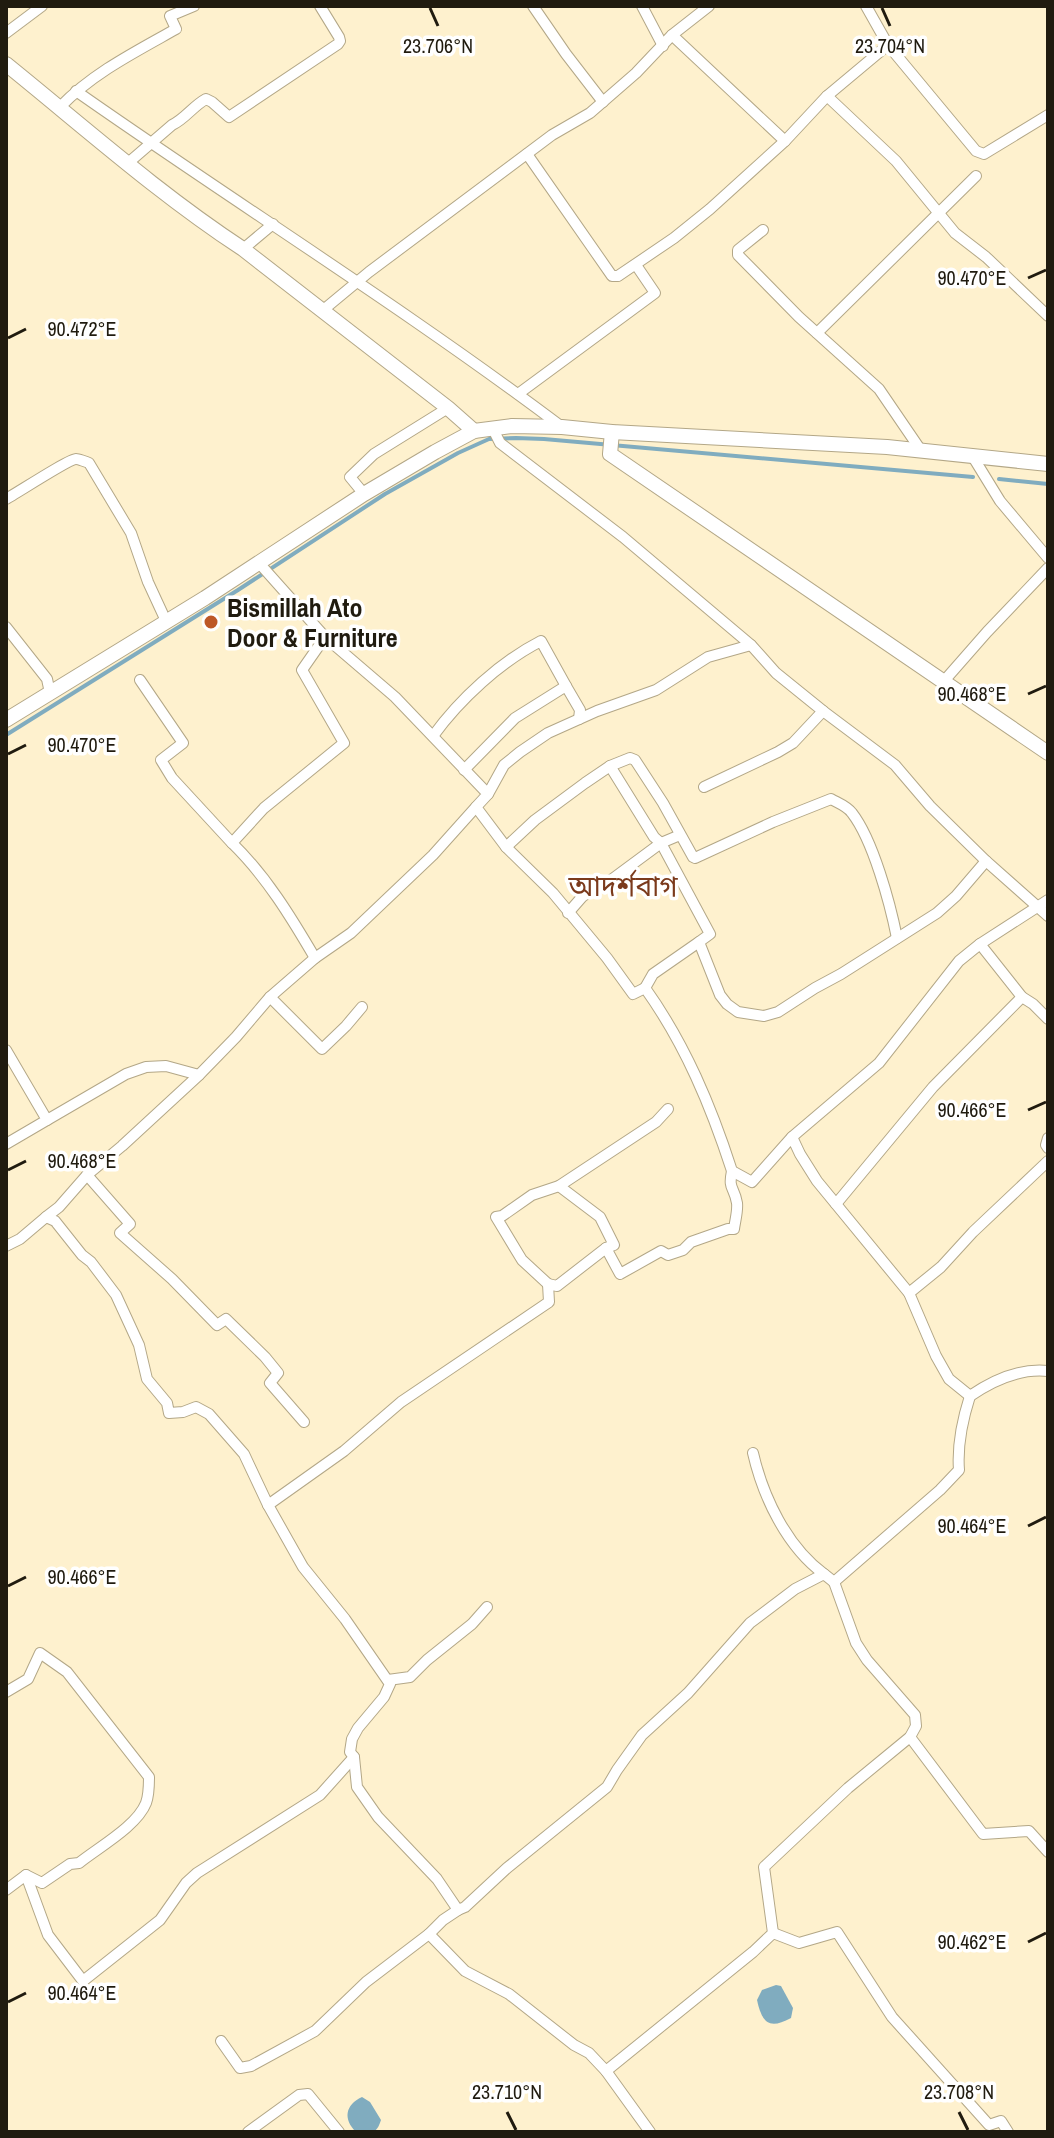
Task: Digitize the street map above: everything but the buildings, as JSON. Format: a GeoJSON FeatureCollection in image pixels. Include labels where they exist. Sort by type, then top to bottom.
{"type":"FeatureCollection","features":[{"type":"Feature","properties":{"kind":"main road"},"geometry":{"type":"LineString","coordinates":[[6,64],[208,226],[243,249],[474,431],[496,435],[562,427],[611,442],[887,447],[1048,464]]}},
{"type":"Feature","properties":{"kind":"main road"},"geometry":{"type":"LineString","coordinates":[[6,720],[261,565],[364,494],[474,431]]}},
{"type":"Feature","properties":{"kind":"main road"},"geometry":{"type":"LineString","coordinates":[[611,442],[1048,753]]}},
{"type":"Feature","properties":{"kind":"street"},"geometry":{"type":"LineString","coordinates":[[6,33],[42,6]]}},
{"type":"Feature","properties":{"kind":"street"},"geometry":{"type":"LineString","coordinates":[[60,107],[111,65],[176,29],[170,16],[194,6]]}},
{"type":"Feature","properties":{"kind":"street"},"geometry":{"type":"LineString","coordinates":[[128,163],[206,99],[229,117],[338,44],[339,37],[320,6]]}},
{"type":"Feature","properties":{"kind":"street"},"geometry":{"type":"LineString","coordinates":[[533,6],[603,102]]}},
{"type":"Feature","properties":{"kind":"street"},"geometry":{"type":"LineString","coordinates":[[642,6],[663,46]]}},
{"type":"Feature","properties":{"kind":"street"},"geometry":{"type":"LineString","coordinates":[[322,311],[552,135],[590,113],[672,35],[709,6]]}},
{"type":"Feature","properties":{"kind":"street"},"geometry":{"type":"LineString","coordinates":[[866,6],[888,45],[976,151],[984,154],[1048,115]]}},
{"type":"Feature","properties":{"kind":"street"},"geometry":{"type":"LineString","coordinates":[[672,35],[785,141]]}},
{"type":"Feature","properties":{"kind":"street"},"geometry":{"type":"LineString","coordinates":[[527,154],[612,276],[618,276],[710,209],[785,141],[827,96],[888,45]]}},
{"type":"Feature","properties":{"kind":"street"},"geometry":{"type":"LineString","coordinates":[[76,91],[357,282],[562,427]]}},
{"type":"Feature","properties":{"kind":"street"},"geometry":{"type":"LineString","coordinates":[[827,96],[896,161],[955,233],[986,257],[1048,316]]}},
{"type":"Feature","properties":{"kind":"street"},"geometry":{"type":"LineString","coordinates":[[817,333],[976,176]]}},
{"type":"Feature","properties":{"kind":"street"},"geometry":{"type":"LineString","coordinates":[[243,249],[273,224]]}},
{"type":"Feature","properties":{"kind":"street"},"geometry":{"type":"LineString","coordinates":[[763,230],[738,250],[738,255],[790,309],[879,389],[922,452]]}},
{"type":"Feature","properties":{"kind":"street"},"geometry":{"type":"LineString","coordinates":[[518,394],[655,293],[636,265]]}},
{"type":"Feature","properties":{"kind":"street"},"geometry":{"type":"LineString","coordinates":[[364,494],[350,477],[374,454],[448,408]]}},
{"type":"Feature","properties":{"kind":"street"},"geometry":{"type":"LineString","coordinates":[[496,435],[751,645],[776,673],[895,765],[930,806],[986,861],[1043,904],[1048,916]]}},
{"type":"Feature","properties":{"kind":"street"},"geometry":{"type":"LineString","coordinates":[[973,457],[1000,501],[1048,558]]}},
{"type":"Feature","properties":{"kind":"street"},"geometry":{"type":"LineString","coordinates":[[6,499],[66,462],[77,459],[89,463],[131,533],[166,621]]}},
{"type":"Feature","properties":{"kind":"street"},"geometry":{"type":"LineString","coordinates":[[261,565],[325,637],[395,697],[488,794]]}},
{"type":"Feature","properties":{"kind":"street"},"geometry":{"type":"LineString","coordinates":[[944,681],[1048,568]]}},
{"type":"Feature","properties":{"kind":"street"},"geometry":{"type":"LineString","coordinates":[[6,627],[47,679],[50,693]]}},
{"type":"Feature","properties":{"kind":"street"},"geometry":{"type":"LineString","coordinates":[[232,843],[264,808],[344,743],[302,670],[325,637]]}},
{"type":"Feature","properties":{"kind":"street"},"geometry":{"type":"LineString","coordinates":[[433,736],[474,690],[541,641],[580,710],[579,719]]}},
{"type":"Feature","properties":{"kind":"street"},"geometry":{"type":"LineString","coordinates":[[6,1246],[20,1239],[59,1207],[87,1175],[199,1075],[270,997],[315,958],[351,933],[433,855],[488,794],[504,765],[520,752],[548,733],[656,690],[708,657],[751,645]]}},
{"type":"Feature","properties":{"kind":"street"},"geometry":{"type":"LineString","coordinates":[[140,680],[183,743],[161,760],[172,778],[247,858],[291,917],[315,958]]}},
{"type":"Feature","properties":{"kind":"street"},"geometry":{"type":"LineString","coordinates":[[464,770],[515,718],[566,686]]}},
{"type":"Feature","properties":{"kind":"street"},"geometry":{"type":"LineString","coordinates":[[704,787],[793,743],[823,711]]}},
{"type":"Feature","properties":{"kind":"street"},"geometry":{"type":"LineString","coordinates":[[506,847],[535,820],[623,759],[635,760],[695,858],[831,799],[850,810],[874,856],[897,938]]}},
{"type":"Feature","properties":{"kind":"street"},"geometry":{"type":"LineString","coordinates":[[476,807],[506,847],[553,893],[633,994],[645,988],[653,974],[710,934],[661,843],[654,837],[610,766]]}},
{"type":"Feature","properties":{"kind":"street"},"geometry":{"type":"LineString","coordinates":[[568,913],[595,887],[611,880],[661,843],[680,835]]}},
{"type":"Feature","properties":{"kind":"street"},"geometry":{"type":"LineString","coordinates":[[699,942],[720,995],[727,1004],[738,1012],[764,1016],[778,1012],[937,913],[986,861]]}},
{"type":"Feature","properties":{"kind":"street"},"geometry":{"type":"LineString","coordinates":[[732,1171],[752,1182],[792,1137],[879,1063],[959,961],[1043,904]]}},
{"type":"Feature","properties":{"kind":"street"},"geometry":{"type":"LineString","coordinates":[[980,944],[1022,997],[1048,1019]]}},
{"type":"Feature","properties":{"kind":"street"},"geometry":{"type":"LineString","coordinates":[[606,1248],[620,1274],[661,1251],[668,1255],[683,1250],[691,1242],[734,1229],[737,1209],[729,1184],[732,1171],[704,1092],[667,1019],[645,988]]}},
{"type":"Feature","properties":{"kind":"street"},"geometry":{"type":"LineString","coordinates":[[270,997],[322,1049],[362,1007]]}},
{"type":"Feature","properties":{"kind":"street"},"geometry":{"type":"LineString","coordinates":[[836,1204],[933,1087],[1022,997]]}},
{"type":"Feature","properties":{"kind":"street"},"geometry":{"type":"LineString","coordinates":[[6,1050],[47,1120]]}},
{"type":"Feature","properties":{"kind":"street"},"geometry":{"type":"LineString","coordinates":[[6,1144],[126,1074],[146,1067],[166,1066],[199,1075]]}},
{"type":"Feature","properties":{"kind":"street"},"geometry":{"type":"LineString","coordinates":[[559,1186],[600,1217],[614,1245],[557,1286],[548,1284],[522,1260],[496,1217],[532,1195],[559,1186],[656,1122],[668,1109]]}},
{"type":"Feature","properties":{"kind":"street"},"geometry":{"type":"LineString","coordinates":[[792,1137],[817,1181],[909,1293],[949,1379],[970,1396]]}},
{"type":"Feature","properties":{"kind":"street"},"geometry":{"type":"LineString","coordinates":[[1048,1138],[1048,1148]]}},
{"type":"Feature","properties":{"kind":"street"},"geometry":{"type":"LineString","coordinates":[[909,1293],[941,1267],[1048,1161]]}},
{"type":"Feature","properties":{"kind":"street"},"geometry":{"type":"LineString","coordinates":[[87,1175],[130,1224],[120,1233],[172,1279],[217,1325],[226,1319],[265,1357],[278,1373],[270,1383],[304,1422]]}},
{"type":"Feature","properties":{"kind":"street"},"geometry":{"type":"LineString","coordinates":[[46,1217],[55,1221],[116,1295],[139,1345],[147,1379],[167,1403],[169,1413],[196,1407],[209,1414],[244,1454],[303,1567],[388,1680],[390,1684],[384,1697],[352,1739],[350,1752],[354,1757],[357,1787],[378,1817],[437,1879],[458,1910]]}},
{"type":"Feature","properties":{"kind":"street"},"geometry":{"type":"LineString","coordinates":[[268,1505],[344,1451],[401,1402],[549,1302],[548,1284]]}},
{"type":"Feature","properties":{"kind":"street"},"geometry":{"type":"LineString","coordinates":[[834,1582],[959,1470],[957,1449],[970,1396],[1007,1376],[1048,1371]]}},
{"type":"Feature","properties":{"kind":"street"},"geometry":{"type":"LineString","coordinates":[[753,1453],[758,1476],[774,1514],[816,1568],[834,1582],[856,1643],[915,1715],[916,1726],[910,1737],[848,1788],[764,1867],[773,1933]]}},
{"type":"Feature","properties":{"kind":"street"},"geometry":{"type":"LineString","coordinates":[[221,2041],[240,2068],[251,2066],[315,2031],[366,1982],[443,1920],[465,1907],[507,1868],[607,1787],[642,1735],[688,1693],[750,1623],[795,1589],[824,1574]]}},
{"type":"Feature","properties":{"kind":"street"},"geometry":{"type":"LineString","coordinates":[[388,1680],[410,1677],[472,1624],[487,1607]]}},
{"type":"Feature","properties":{"kind":"street"},"geometry":{"type":"LineString","coordinates":[[6,1692],[28,1679],[40,1653],[67,1672],[149,1777],[145,1805],[138,1817],[125,1828],[79,1863],[70,1864],[42,1883],[26,1875]]}},
{"type":"Feature","properties":{"kind":"street"},"geometry":{"type":"LineString","coordinates":[[910,1737],[983,1834],[1029,1831],[1048,1852]]}},
{"type":"Feature","properties":{"kind":"street"},"geometry":{"type":"LineString","coordinates":[[26,1875],[48,1935],[83,1981],[160,1920],[186,1883],[197,1873],[320,1795],[354,1757]]}},
{"type":"Feature","properties":{"kind":"street"},"geometry":{"type":"LineString","coordinates":[[9,1886],[26,1875]]}},
{"type":"Feature","properties":{"kind":"street"},"geometry":{"type":"LineString","coordinates":[[773,1933],[799,1943],[837,1932],[892,2017],[989,2125],[1001,2121],[1008,2132]]}},
{"type":"Feature","properties":{"kind":"street"},"geometry":{"type":"LineString","coordinates":[[606,2071],[773,1933]]}},
{"type":"Feature","properties":{"kind":"street"},"geometry":{"type":"LineString","coordinates":[[429,1934],[465,1971],[509,1994],[574,2045],[589,2053],[606,2071],[650,2132]]}},
{"type":"Feature","properties":{"kind":"street"},"geometry":{"type":"LineString","coordinates":[[248,2132],[299,2095],[308,2094],[339,2132]]}},
{"type":"Feature","properties":{"kind":"water"},"geometry":{"type":"Polygon","coordinates":[[[781,1986],[793,2008],[791,2018],[772,2024],[764,2019],[757,2000],[762,1990],[781,1986]]]}},
{"type":"Feature","properties":{"kind":"water"},"geometry":{"type":"Polygon","coordinates":[[[362,2097],[370,2102],[381,2120],[372,2132],[356,2132],[349,2122],[349,2108],[362,2097]]]}},
{"type":"Feature","properties":{"kind":"waterway"},"geometry":{"type":"LineString","coordinates":[[6,735],[385,494],[489,439],[544,439],[973,477]]}},
{"type":"Feature","properties":{"kind":"waterway"},"geometry":{"type":"LineString","coordinates":[[999,479],[1048,484]]}},
{"type":"Feature","properties":{"kind":"place","name":"Bismillah Ato Door & Furniture"},"geometry":{"type":"Point","coordinates":[211,622]}},
{"type":"Feature","properties":{"kind":"district","name":"আদর্শবাগ"},"geometry":{"type":"Point","coordinates":[623,886]}}]}
